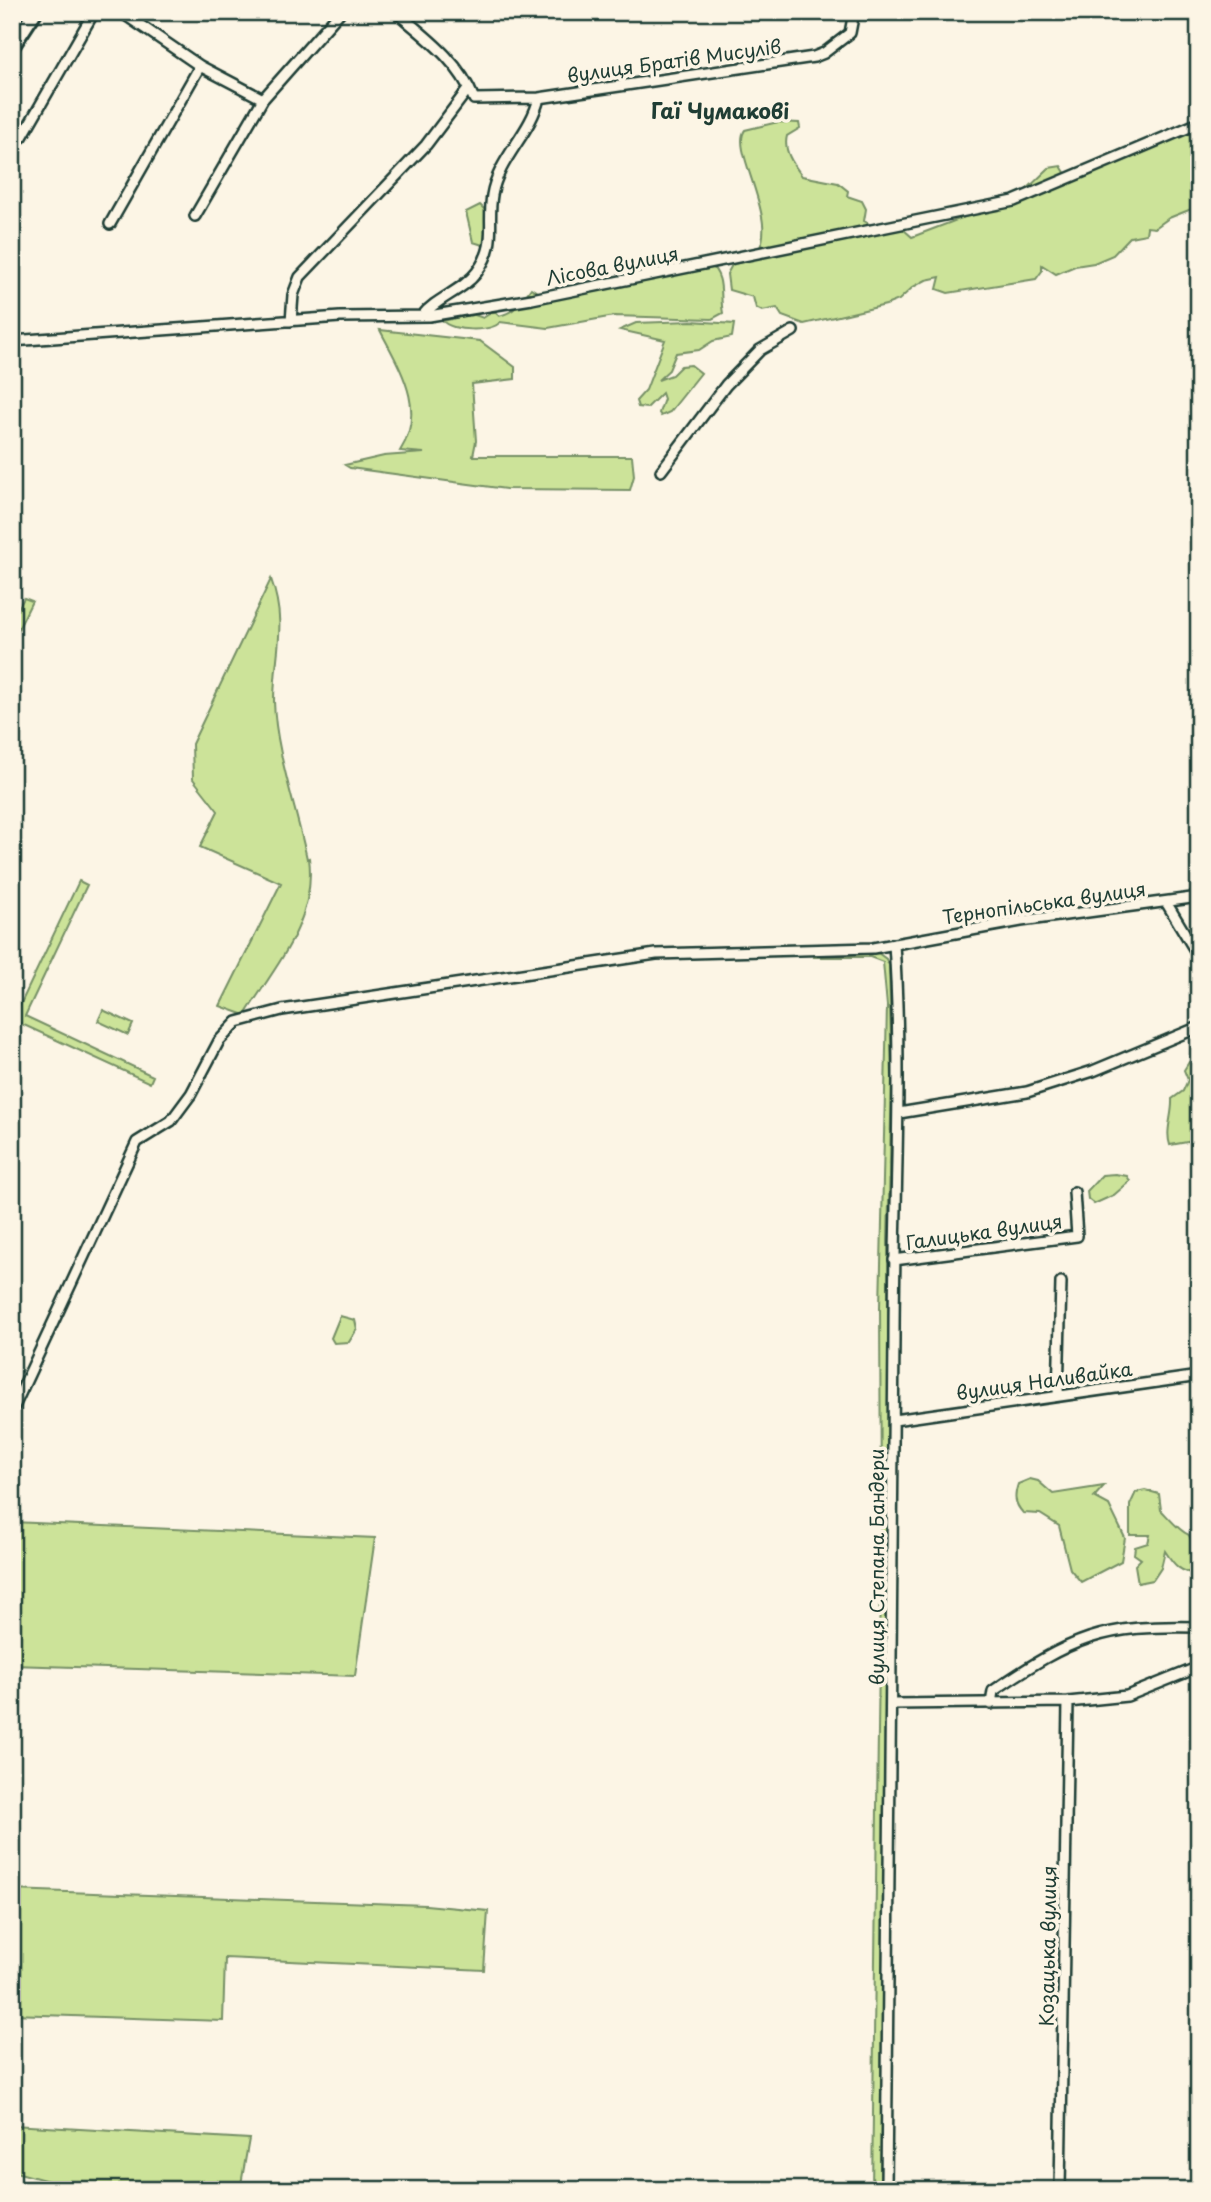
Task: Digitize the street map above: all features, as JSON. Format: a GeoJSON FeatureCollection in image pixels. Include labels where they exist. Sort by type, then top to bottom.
{"type":"FeatureCollection","features":[{"type":"Feature","properties":{"kind":"highway"},"geometry":{"type":"LineString","coordinates":[[12,47],[34,12]]}},
{"type":"Feature","properties":{"kind":"street"},"geometry":{"type":"LineString","coordinates":[[22,137],[94,12]]}},
{"type":"Feature","properties":{"kind":"street"},"geometry":{"type":"LineString","coordinates":[[121,12],[200,66],[263,99]]}},
{"type":"Feature","properties":{"kind":"street"},"geometry":{"type":"LineString","coordinates":[[195,216],[263,99],[340,12]]}},
{"type":"Feature","properties":{"kind":"street"},"geometry":{"type":"LineString","coordinates":[[291,321],[293,295],[300,277],[426,145],[469,88],[442,51],[396,12]]}},
{"type":"Feature","properties":{"kind":"street","name":"вулиця Братів Мисулів"},"geometry":{"type":"LineString","coordinates":[[469,88],[474,99],[539,98],[814,57],[824,53],[850,33],[854,12]]}},
{"type":"Feature","properties":{"kind":"street"},"geometry":{"type":"LineString","coordinates":[[110,224],[200,66]]}},
{"type":"Feature","properties":{"kind":"street"},"geometry":{"type":"LineString","coordinates":[[422,316],[475,275],[489,253],[492,194],[507,160],[534,117],[539,98]]}},
{"type":"Feature","properties":{"kind":"street","name":"Лісова вулиця"},"geometry":{"type":"LineString","coordinates":[[12,341],[291,321],[422,316],[471,310],[632,277],[719,264],[1014,201],[1199,122]]}},
{"type":"Feature","properties":{"kind":"street"},"geometry":{"type":"LineString","coordinates":[[662,471],[726,385],[760,350],[793,331]]}},
{"type":"Feature","properties":{"kind":"street","name":"Тернопільська вулиця"},"geometry":{"type":"LineString","coordinates":[[12,1412],[137,1142],[171,1121],[191,1094],[219,1041],[237,1022],[282,1010],[656,954],[873,948],[1045,917],[1199,897]]}},
{"type":"Feature","properties":{"kind":"street"},"geometry":{"type":"LineString","coordinates":[[1166,902],[1199,957]]}},
{"type":"Feature","properties":{"kind":"street","name":"вулиця Степана Бандери"},"geometry":{"type":"LineString","coordinates":[[886,2190],[894,1704],[894,1260],[899,1113],[894,944]]}},
{"type":"Feature","properties":{"kind":"street"},"geometry":{"type":"LineString","coordinates":[[899,1113],[1027,1093],[1093,1071],[1199,1027]]}},
{"type":"Feature","properties":{"kind":"street","name":"Галицька вулиця"},"geometry":{"type":"LineString","coordinates":[[894,1260],[1077,1236],[1074,1192]]}},
{"type":"Feature","properties":{"kind":"street"},"geometry":{"type":"LineString","coordinates":[[1058,1396],[1061,1282]]}},
{"type":"Feature","properties":{"kind":"street","name":"вулиця Наливайка"},"geometry":{"type":"LineString","coordinates":[[894,1420],[1199,1376]]}},
{"type":"Feature","properties":{"kind":"street"},"geometry":{"type":"LineString","coordinates":[[991,1704],[993,1691],[1024,1670],[1088,1636],[1138,1626],[1199,1627]]}},
{"type":"Feature","properties":{"kind":"street"},"geometry":{"type":"LineString","coordinates":[[894,1704],[1068,1702],[1127,1696],[1199,1667]]}},
{"type":"Feature","properties":{"kind":"street","name":"Козацька вулиця"},"geometry":{"type":"LineString","coordinates":[[1060,2190],[1068,1702]]}},
{"type":"Feature","properties":{"kind":"green space"},"geometry":{"type":"Polygon","coordinates":[[[1199,121],[1199,206],[1169,218],[1155,228],[1147,227],[1146,234],[1130,237],[1113,255],[1094,263],[1075,266],[1056,274],[1042,265],[1042,271],[1036,279],[948,293],[937,289],[940,277],[926,280],[913,287],[899,300],[886,305],[804,324],[782,316],[777,308],[762,311],[756,308],[753,297],[729,290],[727,274],[732,265],[748,260],[760,248],[763,232],[761,213],[744,156],[742,141],[745,130],[778,122],[799,123],[800,128],[787,136],[786,146],[792,162],[802,176],[838,183],[848,191],[847,196],[862,201],[866,209],[864,221],[873,226],[895,222],[912,237],[1020,196],[1049,168],[1061,166],[1066,174],[1077,173],[1199,121]]]}},
{"type":"Feature","properties":{"kind":"green space"},"geometry":{"type":"Polygon","coordinates":[[[480,205],[490,215],[489,239],[483,245],[473,242],[466,212],[480,205]]]}},
{"type":"Feature","properties":{"kind":"green space"},"geometry":{"type":"Polygon","coordinates":[[[709,263],[720,280],[723,313],[712,319],[614,316],[548,328],[500,322],[496,326],[480,329],[454,327],[443,321],[472,314],[483,318],[494,311],[499,316],[505,314],[518,305],[531,288],[547,298],[565,289],[623,275],[636,273],[648,277],[709,263]]]}},
{"type":"Feature","properties":{"kind":"green space"},"geometry":{"type":"Polygon","coordinates":[[[691,321],[734,324],[732,337],[713,341],[699,350],[676,353],[669,370],[658,380],[672,375],[681,366],[691,365],[701,373],[670,412],[661,416],[659,413],[664,399],[662,393],[647,408],[638,407],[636,401],[646,390],[665,340],[620,330],[636,323],[691,321]]]}},
{"type":"Feature","properties":{"kind":"green space"},"geometry":{"type":"Polygon","coordinates":[[[380,330],[480,341],[515,367],[515,379],[472,384],[476,441],[473,456],[632,456],[634,476],[630,490],[506,489],[350,468],[345,465],[384,456],[424,453],[400,451],[408,435],[411,405],[402,374],[380,330]]]}},
{"type":"Feature","properties":{"kind":"green space"},"geometry":{"type":"Polygon","coordinates":[[[271,579],[279,611],[275,720],[287,780],[307,859],[309,858],[310,880],[307,902],[292,941],[245,1015],[220,1006],[281,883],[200,847],[218,811],[193,779],[192,744],[271,579]]]}},
{"type":"Feature","properties":{"kind":"green space"},"geometry":{"type":"Polygon","coordinates":[[[24,598],[32,601],[12,642],[12,619],[24,598]]]}},
{"type":"Feature","properties":{"kind":"green space"},"geometry":{"type":"Polygon","coordinates":[[[79,881],[87,885],[25,1016],[153,1076],[150,1083],[13,1020],[79,881]]]}},
{"type":"Feature","properties":{"kind":"green space"},"geometry":{"type":"Polygon","coordinates":[[[878,953],[889,965],[892,1078],[888,1241],[889,1761],[880,2190],[872,2190],[881,1502],[880,1308],[887,1006],[883,962],[870,957],[813,957],[878,953]]]}},
{"type":"Feature","properties":{"kind":"green space"},"geometry":{"type":"Polygon","coordinates":[[[103,1010],[133,1024],[128,1035],[98,1021],[103,1010]]]}},
{"type":"Feature","properties":{"kind":"green space"},"geometry":{"type":"Polygon","coordinates":[[[1189,1062],[1199,1063],[1199,1140],[1170,1145],[1168,1134],[1172,1099],[1183,1091],[1188,1080],[1184,1070],[1189,1062]]]}},
{"type":"Feature","properties":{"kind":"green space"},"geometry":{"type":"Polygon","coordinates":[[[1102,1175],[1127,1176],[1130,1181],[1114,1195],[1094,1204],[1088,1199],[1087,1191],[1102,1175]]]}},
{"type":"Feature","properties":{"kind":"green space"},"geometry":{"type":"Polygon","coordinates":[[[340,1316],[355,1320],[357,1329],[349,1342],[334,1343],[331,1338],[340,1316]]]}},
{"type":"Feature","properties":{"kind":"green space"},"geometry":{"type":"Polygon","coordinates":[[[1030,1479],[1038,1481],[1053,1494],[1104,1486],[1094,1497],[1109,1505],[1125,1538],[1121,1561],[1081,1582],[1070,1569],[1059,1526],[1040,1514],[1023,1513],[1016,1503],[1018,1484],[1030,1479]]]}},
{"type":"Feature","properties":{"kind":"green space"},"geometry":{"type":"Polygon","coordinates":[[[1145,1490],[1159,1494],[1161,1510],[1189,1535],[1199,1555],[1199,1574],[1178,1567],[1165,1551],[1161,1568],[1153,1580],[1138,1583],[1135,1565],[1141,1559],[1134,1554],[1135,1547],[1148,1543],[1150,1535],[1130,1535],[1130,1505],[1136,1492],[1145,1490]]]}},
{"type":"Feature","properties":{"kind":"green space"},"geometry":{"type":"Polygon","coordinates":[[[12,1522],[375,1538],[355,1676],[12,1665],[12,1522]]]}},
{"type":"Feature","properties":{"kind":"green space"},"geometry":{"type":"Polygon","coordinates":[[[12,1890],[426,1905],[488,1911],[484,1970],[225,1958],[223,2021],[12,2014],[12,1890]]]}},
{"type":"Feature","properties":{"kind":"green space"},"geometry":{"type":"Polygon","coordinates":[[[12,2125],[249,2139],[240,2190],[81,2190],[12,2171],[12,2125]]]}},
{"type":"Feature","properties":{"kind":"district","name":"Гаї Чумакові"},"geometry":{"type":"Point","coordinates":[720,110]}}]}
